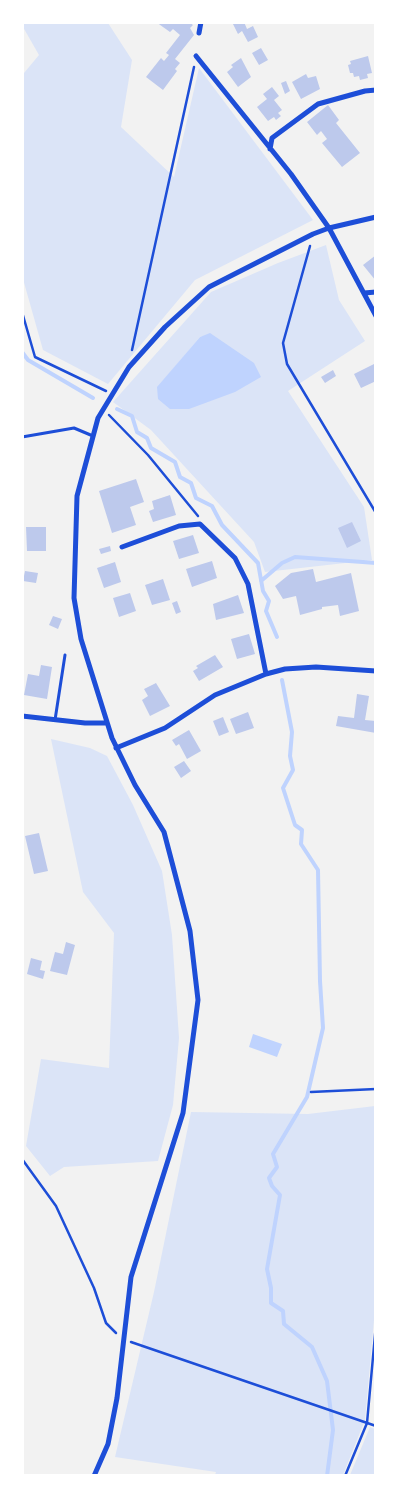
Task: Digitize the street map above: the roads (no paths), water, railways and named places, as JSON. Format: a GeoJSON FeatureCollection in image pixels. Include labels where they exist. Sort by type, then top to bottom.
{"type":"FeatureCollection","features":[{"type":"Feature","properties":{"kind":"street"},"geometry":{"type":"LineString","coordinates":[[199,33],[201,22]]}},
{"type":"Feature","properties":{"kind":"street"},"geometry":{"type":"LineString","coordinates":[[196,56],[291,174],[329,228],[376,316]]}},
{"type":"Feature","properties":{"kind":"street"},"geometry":{"type":"LineString","coordinates":[[270,149],[272,138],[318,104],[364,91],[376,90]]}},
{"type":"Feature","properties":{"kind":"street"},"geometry":{"type":"LineString","coordinates":[[94,1476],[108,1444],[117,1398],[122,1339],[131,1277],[183,1113],[198,1000],[190,931],[164,832],[135,785],[116,748],[81,640],[74,598],[77,496],[102,410],[129,366],[165,327],[208,287],[313,234],[329,228],[376,217]]}},
{"type":"Feature","properties":{"kind":"street"},"geometry":{"type":"LineString","coordinates":[[364,293],[376,292]]}},
{"type":"Feature","properties":{"kind":"street"},"geometry":{"type":"LineString","coordinates":[[122,547],[179,526],[200,524],[235,558],[248,584],[266,674]]}},
{"type":"Feature","properties":{"kind":"street"},"geometry":{"type":"LineString","coordinates":[[116,748],[165,728],[215,695],[266,674],[285,669],[316,667],[376,670]]}},
{"type":"Feature","properties":{"kind":"street"},"geometry":{"type":"LineString","coordinates":[[22,716],[55,720],[107,722]]}},
{"type":"Feature","properties":{"kind":"lane"},"geometry":{"type":"LineString","coordinates":[[22,437],[74,428],[93,436]]}},
{"type":"Feature","properties":{"kind":"lane"},"geometry":{"type":"LineString","coordinates":[[55,720],[65,656]]}},
{"type":"Feature","properties":{"kind":"water"},"geometry":{"type":"Polygon","coordinates":[[[210,333],[254,363],[261,377],[235,392],[189,409],[170,409],[158,399],[157,387],[200,337],[210,333]]]}},
{"type":"Feature","properties":{"kind":"water"},"geometry":{"type":"Polygon","coordinates":[[[253,1034],[282,1044],[277,1057],[249,1047],[253,1034]]]}},
{"type":"Feature","properties":{"kind":"waterway"},"geometry":{"type":"LineString","coordinates":[[22,352],[28,360],[93,398]]}},
{"type":"Feature","properties":{"kind":"waterway"},"geometry":{"type":"LineString","coordinates":[[117,409],[132,416],[137,432],[147,438],[151,448],[175,462],[180,477],[191,483],[196,498],[212,506],[222,525],[258,563],[263,591],[269,601],[266,611],[277,637]]}},
{"type":"Feature","properties":{"kind":"waterway"},"geometry":{"type":"LineString","coordinates":[[261,581],[282,563],[295,557],[376,563]]}},
{"type":"Feature","properties":{"kind":"waterway"},"geometry":{"type":"LineString","coordinates":[[282,680],[292,732],[290,756],[293,770],[283,788],[295,825],[302,830],[301,844],[318,870],[320,981],[323,1028],[307,1097],[273,1154],[277,1167],[269,1178],[272,1186],[280,1195],[267,1269],[271,1288],[271,1303],[283,1311],[284,1324],[312,1347],[327,1381],[333,1430],[327,1476]]}}]}
